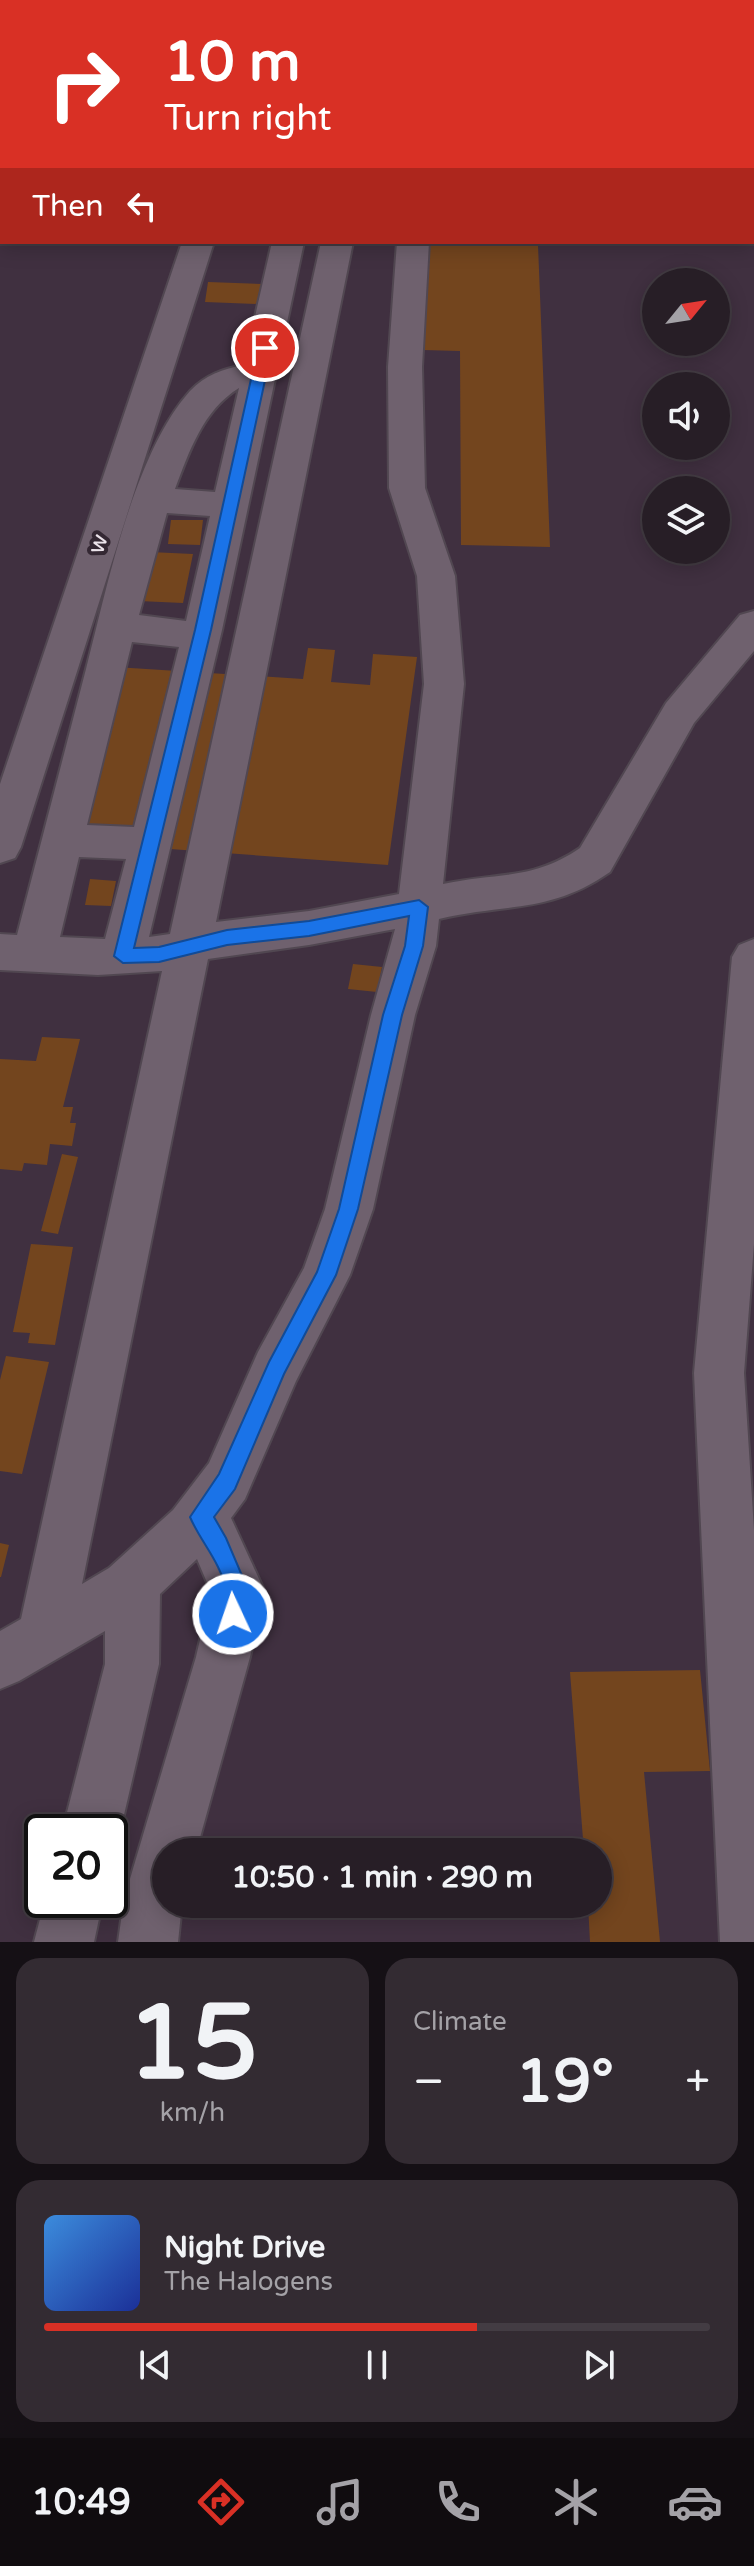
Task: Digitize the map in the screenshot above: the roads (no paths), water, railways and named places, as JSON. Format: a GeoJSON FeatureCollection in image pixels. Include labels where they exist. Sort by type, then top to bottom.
{"type":"FeatureCollection","features":[{"type":"Feature","properties":{"kind":"lane","name":"w"},"geometry":{"type":"LineString","coordinates":[[0,847],[197,244]]}},
{"type":"Feature","properties":{"kind":"lane"},"geometry":{"type":"LineString","coordinates":[[123,956],[201,637],[288,244]]}},
{"type":"Feature","properties":{"kind":"lane"},"geometry":{"type":"LineString","coordinates":[[44,1637],[337,244]]}},
{"type":"Feature","properties":{"kind":"lane"},"geometry":{"type":"LineString","coordinates":[[0,1662],[133,1583],[201,1517],[227,1481],[276,1368],[326,1275],[349,1209],[393,1015],[414,946],[444,684],[436,576],[407,488],[405,367],[413,244]]}},
{"type":"Feature","properties":{"kind":"lane"},"geometry":{"type":"LineString","coordinates":[[259,374],[223,382],[190,412],[172,451],[116,628],[63,840],[17,953],[159,954],[227,937],[309,928],[457,898],[537,889],[575,874],[595,860],[680,713],[754,625]]}},
{"type":"Feature","properties":{"kind":"lane"},"geometry":{"type":"LineString","coordinates":[[154,500],[230,505]]}},
{"type":"Feature","properties":{"kind":"lane"},"geometry":{"type":"LineString","coordinates":[[116,628],[152,629],[201,637]]}},
{"type":"Feature","properties":{"kind":"lane"},"geometry":{"type":"LineString","coordinates":[[63,840],[150,844]]}},
{"type":"Feature","properties":{"kind":"lane"},"geometry":{"type":"LineString","coordinates":[[750,1942],[719,1373],[754,957]]}},
{"type":"Feature","properties":{"kind":"lane"},"geometry":{"type":"LineString","coordinates":[[171,1838],[223,1657],[238,1592],[218,1545],[201,1517]]}},
{"type":"Feature","properties":{"kind":"lane"},"geometry":{"type":"LineString","coordinates":[[95,1814],[132,1664],[133,1583]]}},
{"type":"Feature","properties":{"kind":"lane"},"geometry":{"type":"LineString","coordinates":[[148,1942],[152,1908]]}},
{"type":"Feature","properties":{"kind":"lane"},"geometry":{"type":"LineString","coordinates":[[64,1942],[70,1918]]}}]}
